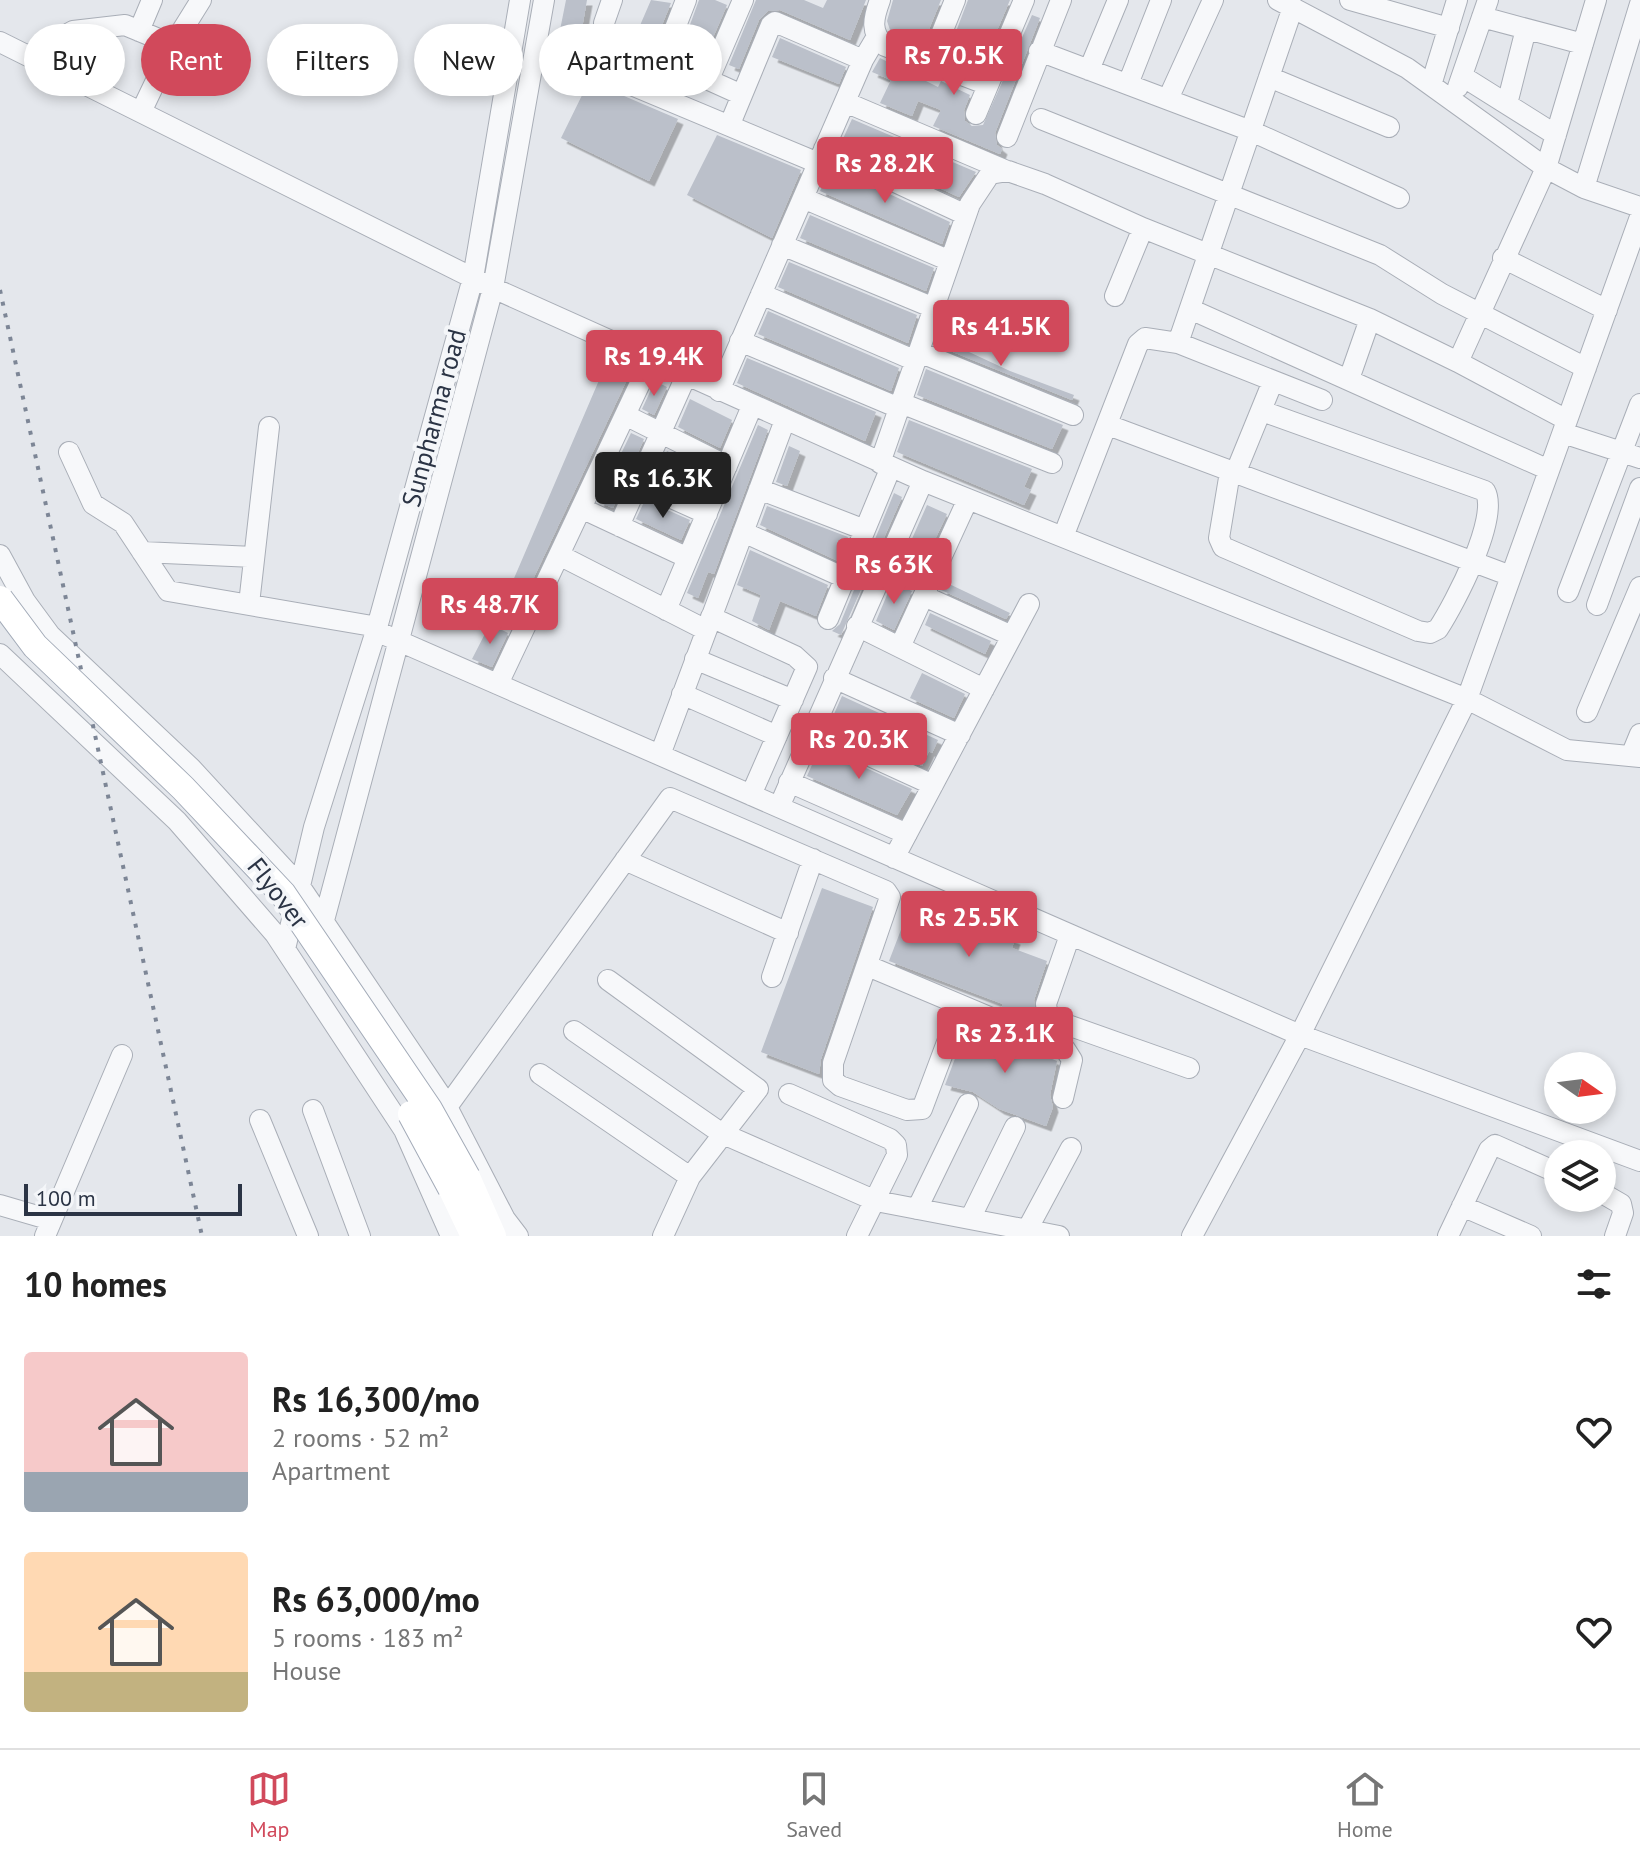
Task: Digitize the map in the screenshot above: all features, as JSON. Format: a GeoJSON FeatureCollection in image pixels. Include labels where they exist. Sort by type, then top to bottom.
{"type":"FeatureCollection","features":[{"type":"Feature","properties":{"kind":"main road","name":"Flyover"},"geometry":{"type":"LineString","coordinates":[[0,599],[35,646],[183,788],[283,894],[429,1109],[467,1177],[493,1236]]}},
{"type":"Feature","properties":{"kind":"main road","name":"Flyover"},"geometry":{"type":"LineString","coordinates":[[0,632],[172,798],[265,898],[415,1120],[474,1236]]}},
{"type":"Feature","properties":{"kind":"street"},"geometry":{"type":"LineString","coordinates":[[125,25],[139,31],[152,0]]}},
{"type":"Feature","properties":{"kind":"street"},"geometry":{"type":"LineString","coordinates":[[186,24],[201,0]]}},
{"type":"Feature","properties":{"kind":"street","name":"Sunpharma road"},"geometry":{"type":"LineString","coordinates":[[285,949],[314,827],[377,629],[473,278],[520,0]]}},
{"type":"Feature","properties":{"kind":"street","name":"Sunpharma road"},"geometry":{"type":"LineString","coordinates":[[323,924],[493,288],[544,0]]}},
{"type":"Feature","properties":{"kind":"street"},"geometry":{"type":"LineString","coordinates":[[604,24],[612,0]]}},
{"type":"Feature","properties":{"kind":"street"},"geometry":{"type":"LineString","coordinates":[[677,24],[686,0]]}},
{"type":"Feature","properties":{"kind":"street"},"geometry":{"type":"LineString","coordinates":[[722,49],[743,0]]}},
{"type":"Feature","properties":{"kind":"street"},"geometry":{"type":"LineString","coordinates":[[719,391],[863,60],[876,38],[874,15],[880,0]]}},
{"type":"Feature","properties":{"kind":"street"},"geometry":{"type":"LineString","coordinates":[[930,62],[955,0]]}},
{"type":"Feature","properties":{"kind":"street"},"geometry":{"type":"LineString","coordinates":[[976,114],[1024,0]]}},
{"type":"Feature","properties":{"kind":"street"},"geometry":{"type":"LineString","coordinates":[[1007,137],[1061,0]]}},
{"type":"Feature","properties":{"kind":"street"},"geometry":{"type":"LineString","coordinates":[[1089,70],[1118,0]]}},
{"type":"Feature","properties":{"kind":"street"},"geometry":{"type":"LineString","coordinates":[[1128,84],[1161,0]]}},
{"type":"Feature","properties":{"kind":"street"},"geometry":{"type":"LineString","coordinates":[[1168,99],[1213,0]]}},
{"type":"Feature","properties":{"kind":"street"},"geometry":{"type":"LineString","coordinates":[[1332,28],[1340,0]]}},
{"type":"Feature","properties":{"kind":"street"},"geometry":{"type":"LineString","coordinates":[[1350,0],[1449,28]]}},
{"type":"Feature","properties":{"kind":"street"},"geometry":{"type":"LineString","coordinates":[[1431,85],[1457,0]]}},
{"type":"Feature","properties":{"kind":"street"},"geometry":{"type":"LineString","coordinates":[[1458,362],[1546,168],[1596,0]]}},
{"type":"Feature","properties":{"kind":"street"},"geometry":{"type":"LineString","coordinates":[[1178,343],[1269,77],[1286,3],[1431,85],[1546,168],[1584,188],[1640,207]]}},
{"type":"Feature","properties":{"kind":"street"},"geometry":{"type":"LineString","coordinates":[[1584,188],[1640,4]]}},
{"type":"Feature","properties":{"kind":"street"},"geometry":{"type":"LineString","coordinates":[[1453,101],[1485,8],[1526,29],[1583,44]]}},
{"type":"Feature","properties":{"kind":"street"},"geometry":{"type":"LineString","coordinates":[[730,124],[775,22],[863,60]]}},
{"type":"Feature","properties":{"kind":"street"},"geometry":{"type":"LineString","coordinates":[[1507,104],[1526,29]]}},
{"type":"Feature","properties":{"kind":"street"},"geometry":{"type":"LineString","coordinates":[[876,38],[885,46],[988,85]]}},
{"type":"Feature","properties":{"kind":"street"},"geometry":{"type":"LineString","coordinates":[[0,42],[24,54]]}},
{"type":"Feature","properties":{"kind":"street"},"geometry":{"type":"LineString","coordinates":[[536,45],[966,215]]}},
{"type":"Feature","properties":{"kind":"street"},"geometry":{"type":"LineString","coordinates":[[1039,51],[1251,131],[1399,198]]}},
{"type":"Feature","properties":{"kind":"street"},"geometry":{"type":"LineString","coordinates":[[1462,76],[1556,135]]}},
{"type":"Feature","properties":{"kind":"street"},"geometry":{"type":"LineString","coordinates":[[1269,77],[1389,127]]}},
{"type":"Feature","properties":{"kind":"street"},"geometry":{"type":"LineString","coordinates":[[722,85],[742,95]]}},
{"type":"Feature","properties":{"kind":"street"},"geometry":{"type":"LineString","coordinates":[[109,96],[493,288],[752,406],[923,481],[1467,699],[1567,750],[1636,756],[1640,734]]}},
{"type":"Feature","properties":{"kind":"street"},"geometry":{"type":"LineString","coordinates":[[141,112],[149,96]]}},
{"type":"Feature","properties":{"kind":"street"},"geometry":{"type":"LineString","coordinates":[[845,102],[1143,228],[1370,319],[1458,362],[1565,426],[1631,455]]}},
{"type":"Feature","properties":{"kind":"street"},"geometry":{"type":"LineString","coordinates":[[1041,119],[1380,255],[1479,313],[1586,368]]}},
{"type":"Feature","properties":{"kind":"street"},"geometry":{"type":"LineString","coordinates":[[828,619],[865,530],[886,465],[900,406],[966,215],[978,187],[990,174],[1008,171]]}},
{"type":"Feature","properties":{"kind":"street"},"geometry":{"type":"LineString","coordinates":[[803,198],[950,261]]}},
{"type":"Feature","properties":{"kind":"street"},"geometry":{"type":"LineString","coordinates":[[1192,1236],[1300,1035],[1467,699],[1640,217]]}},
{"type":"Feature","properties":{"kind":"street"},"geometry":{"type":"LineString","coordinates":[[1115,296],[1143,228]]}},
{"type":"Feature","properties":{"kind":"street"},"geometry":{"type":"LineString","coordinates":[[782,245],[934,308]]}},
{"type":"Feature","properties":{"kind":"street"},"geometry":{"type":"LineString","coordinates":[[1503,258],[1607,310]]}},
{"type":"Feature","properties":{"kind":"street"},"geometry":{"type":"LineString","coordinates":[[761,294],[1073,415]]}},
{"type":"Feature","properties":{"kind":"street"},"geometry":{"type":"LineString","coordinates":[[1190,309],[1549,470]]}},
{"type":"Feature","properties":{"kind":"street"},"geometry":{"type":"LineString","coordinates":[[1349,379],[1370,319]]}},
{"type":"Feature","properties":{"kind":"street"},"geometry":{"type":"LineString","coordinates":[[1063,537],[1138,344],[1145,338],[1178,343],[1322,400]]}},
{"type":"Feature","properties":{"kind":"street"},"geometry":{"type":"LineString","coordinates":[[740,341],[1052,463]]}},
{"type":"Feature","properties":{"kind":"street"},"geometry":{"type":"LineString","coordinates":[[498,684],[651,360]]}},
{"type":"Feature","properties":{"kind":"street"},"geometry":{"type":"LineString","coordinates":[[619,526],[686,376]]}},
{"type":"Feature","properties":{"kind":"street"},"geometry":{"type":"LineString","coordinates":[[1262,411],[1485,491],[1490,500],[1490,511],[1472,563],[1438,629],[1430,633],[1418,631],[1223,547],[1219,538],[1232,473],[1273,381]]}},
{"type":"Feature","properties":{"kind":"street"},"geometry":{"type":"LineString","coordinates":[[1568,592],[1631,455],[1640,404]]}},
{"type":"Feature","properties":{"kind":"street"},"geometry":{"type":"LineString","coordinates":[[666,610],[752,406]]}},
{"type":"Feature","properties":{"kind":"street"},"geometry":{"type":"LineString","coordinates":[[625,415],[727,466]]}},
{"type":"Feature","properties":{"kind":"street"},"geometry":{"type":"LineString","coordinates":[[660,755],[785,420]]}},
{"type":"Feature","properties":{"kind":"street"},"geometry":{"type":"LineString","coordinates":[[1108,425],[1511,576]]}},
{"type":"Feature","properties":{"kind":"street"},"geometry":{"type":"LineString","coordinates":[[249,604],[269,427]]}},
{"type":"Feature","properties":{"kind":"street"},"geometry":{"type":"LineString","coordinates":[[69,452],[93,504],[123,523],[168,591],[377,629],[1300,1035],[1640,1161]]}},
{"type":"Feature","properties":{"kind":"street"},"geometry":{"type":"LineString","coordinates":[[601,466],[707,514]]}},
{"type":"Feature","properties":{"kind":"street"},"geometry":{"type":"LineString","coordinates":[[779,807],[923,481]]}},
{"type":"Feature","properties":{"kind":"street"},"geometry":{"type":"LineString","coordinates":[[1597,605],[1640,488]]}},
{"type":"Feature","properties":{"kind":"street"},"geometry":{"type":"LineString","coordinates":[[759,489],[865,530]]}},
{"type":"Feature","properties":{"kind":"street"},"geometry":{"type":"LineString","coordinates":[[900,647],[968,499]]}},
{"type":"Feature","properties":{"kind":"street"},"geometry":{"type":"LineString","coordinates":[[581,508],[688,558]]}},
{"type":"Feature","properties":{"kind":"street"},"geometry":{"type":"LineString","coordinates":[[743,532],[845,578]]}},
{"type":"Feature","properties":{"kind":"street"},"geometry":{"type":"LineString","coordinates":[[142,552],[254,557]]}},
{"type":"Feature","properties":{"kind":"street"},"geometry":{"type":"LineString","coordinates":[[0,555],[25,601],[50,635],[191,768],[299,885],[447,1107],[505,1219],[518,1236]]}},
{"type":"Feature","properties":{"kind":"street"},"geometry":{"type":"LineString","coordinates":[[559,555],[666,610],[805,662],[805,674],[751,795]]}},
{"type":"Feature","properties":{"kind":"street"},"geometry":{"type":"LineString","coordinates":[[884,565],[1012,636]]}},
{"type":"Feature","properties":{"kind":"street"},"geometry":{"type":"LineString","coordinates":[[1587,712],[1640,587]]}},
{"type":"Feature","properties":{"kind":"street"},"geometry":{"type":"LineString","coordinates":[[894,858],[1029,604]]}},
{"type":"Feature","properties":{"kind":"street"},"geometry":{"type":"LineString","coordinates":[[857,626],[984,689]]}},
{"type":"Feature","properties":{"kind":"street"},"geometry":{"type":"LineString","coordinates":[[0,654],[177,821],[285,949],[404,1130],[451,1236]]}},
{"type":"Feature","properties":{"kind":"street"},"geometry":{"type":"LineString","coordinates":[[695,659],[793,700]]}},
{"type":"Feature","properties":{"kind":"street"},"geometry":{"type":"LineString","coordinates":[[834,678],[960,735]]}},
{"type":"Feature","properties":{"kind":"street"},"geometry":{"type":"LineString","coordinates":[[682,694],[777,736]]}},
{"type":"Feature","properties":{"kind":"street"},"geometry":{"type":"LineString","coordinates":[[811,729],[933,785]]}},
{"type":"Feature","properties":{"kind":"street"},"geometry":{"type":"LineString","coordinates":[[789,782],[907,834]]}},
{"type":"Feature","properties":{"kind":"street"},"geometry":{"type":"LineString","coordinates":[[447,1107],[670,798],[886,891],[890,897],[833,1063],[833,1080],[840,1086],[907,1110],[922,1109],[961,1005]]}},
{"type":"Feature","properties":{"kind":"street"},"geometry":{"type":"LineString","coordinates":[[772,977],[813,859]]}},
{"type":"Feature","properties":{"kind":"street"},"geometry":{"type":"LineString","coordinates":[[625,860],[788,933]]}},
{"type":"Feature","properties":{"kind":"street"},"geometry":{"type":"LineString","coordinates":[[1070,935],[1046,1004],[1048,1018],[1189,1068]]}},
{"type":"Feature","properties":{"kind":"street"},"geometry":{"type":"LineString","coordinates":[[868,966],[1065,1049],[1072,1060],[1063,1098]]}},
{"type":"Feature","properties":{"kind":"street"},"geometry":{"type":"LineString","coordinates":[[608,980],[758,1089],[690,1177],[663,1236]]}},
{"type":"Feature","properties":{"kind":"street"},"geometry":{"type":"LineString","coordinates":[[574,1031],[721,1133],[876,1201],[1059,1236]]}},
{"type":"Feature","properties":{"kind":"street"},"geometry":{"type":"LineString","coordinates":[[0,1205],[48,1228],[122,1055]]}},
{"type":"Feature","properties":{"kind":"street"},"geometry":{"type":"LineString","coordinates":[[540,1074],[690,1177]]}},
{"type":"Feature","properties":{"kind":"street"},"geometry":{"type":"LineString","coordinates":[[789,1094],[890,1139],[896,1145],[897,1155],[857,1236]]}},
{"type":"Feature","properties":{"kind":"street"},"geometry":{"type":"LineString","coordinates":[[917,1209],[968,1104]]}},
{"type":"Feature","properties":{"kind":"street"},"geometry":{"type":"LineString","coordinates":[[313,1110],[360,1236]]}},
{"type":"Feature","properties":{"kind":"street"},"geometry":{"type":"LineString","coordinates":[[260,1120],[308,1236]]}},
{"type":"Feature","properties":{"kind":"street"},"geometry":{"type":"LineString","coordinates":[[970,1219],[1015,1127]]}},
{"type":"Feature","properties":{"kind":"street"},"geometry":{"type":"LineString","coordinates":[[1448,1236],[1489,1150],[1495,1145],[1544,1167]]}},
{"type":"Feature","properties":{"kind":"street"},"geometry":{"type":"LineString","coordinates":[[1027,1230],[1071,1148]]}},
{"type":"Feature","properties":{"kind":"street"},"geometry":{"type":"LineString","coordinates":[[1615,1236],[1623,1213],[1621,1204],[1616,1201]]}},
{"type":"Feature","properties":{"kind":"street"},"geometry":{"type":"LineString","coordinates":[[1462,1206],[1531,1236]]}},
{"type":"Feature","properties":{"kind":"building"},"geometry":{"type":"Polygon","coordinates":[[[566,0],[587,0],[583,24],[561,24],[566,0]]]}},
{"type":"Feature","properties":{"kind":"building"},"geometry":{"type":"Polygon","coordinates":[[[651,0],[671,3],[662,24],[641,24],[651,0]]]}},
{"type":"Feature","properties":{"kind":"building"},"geometry":{"type":"Polygon","coordinates":[[[699,0],[715,0],[727,5],[719,24],[690,24],[699,0]]]}},
{"type":"Feature","properties":{"kind":"building"},"geometry":{"type":"Polygon","coordinates":[[[756,0],[804,0],[823,8],[827,0],[866,0],[850,40],[780,10],[768,11],[759,20],[739,69],[729,65],[756,0]]]}},
{"type":"Feature","properties":{"kind":"building"},"geometry":{"type":"Polygon","coordinates":[[[893,0],[941,0],[922,46],[891,33],[887,21],[893,0]]]}},
{"type":"Feature","properties":{"kind":"building"},"geometry":{"type":"Polygon","coordinates":[[[968,0],[1010,0],[981,68],[947,55],[968,0]]]}},
{"type":"Feature","properties":{"kind":"building"},"geometry":{"type":"Polygon","coordinates":[[[1032,15],[1040,18],[995,133],[997,145],[1002,149],[1000,154],[933,126],[941,110],[918,101],[912,116],[880,103],[891,80],[872,72],[880,58],[938,87],[941,81],[970,95],[964,110],[965,121],[972,126],[983,125],[1032,15]]]}},
{"type":"Feature","properties":{"kind":"building"},"geometry":{"type":"Polygon","coordinates":[[[780,38],[846,67],[839,84],[772,57],[780,38]]]}},
{"type":"Feature","properties":{"kind":"building"},"geometry":{"type":"Polygon","coordinates":[[[582,96],[624,96],[678,119],[649,181],[561,138],[582,96]]]}},
{"type":"Feature","properties":{"kind":"building"},"geometry":{"type":"Polygon","coordinates":[[[852,119],[976,172],[959,197],[841,143],[852,119]]]}},
{"type":"Feature","properties":{"kind":"building"},"geometry":{"type":"Polygon","coordinates":[[[717,135],[801,170],[772,238],[687,195],[717,135]]]}},
{"type":"Feature","properties":{"kind":"building"},"geometry":{"type":"Polygon","coordinates":[[[831,167],[950,222],[942,244],[820,191],[831,167]]]}},
{"type":"Feature","properties":{"kind":"building"},"geometry":{"type":"Polygon","coordinates":[[[810,215],[934,268],[926,291],[800,238],[810,215]]]}},
{"type":"Feature","properties":{"kind":"building"},"geometry":{"type":"Polygon","coordinates":[[[789,262],[917,315],[908,343],[778,287],[789,262]]]}},
{"type":"Feature","properties":{"kind":"building"},"geometry":{"type":"Polygon","coordinates":[[[768,311],[899,368],[891,391],[758,334],[768,311]]]}},
{"type":"Feature","properties":{"kind":"building"},"geometry":{"type":"Polygon","coordinates":[[[941,339],[1010,371],[1074,395],[1072,400],[938,346],[941,339]]]}},
{"type":"Feature","properties":{"kind":"building"},"geometry":{"type":"Polygon","coordinates":[[[609,357],[632,369],[528,590],[512,583],[609,357]]]}},
{"type":"Feature","properties":{"kind":"building"},"geometry":{"type":"Polygon","coordinates":[[[747,358],[876,412],[865,441],[737,383],[747,358]]]}},
{"type":"Feature","properties":{"kind":"building"},"geometry":{"type":"Polygon","coordinates":[[[926,369],[1063,425],[1052,449],[917,395],[926,369]]]}},
{"type":"Feature","properties":{"kind":"building"},"geometry":{"type":"Polygon","coordinates":[[[655,381],[667,387],[654,415],[642,409],[655,381]]]}},
{"type":"Feature","properties":{"kind":"building"},"geometry":{"type":"Polygon","coordinates":[[[690,399],[732,420],[720,448],[678,427],[690,399]]]}},
{"type":"Feature","properties":{"kind":"building"},"geometry":{"type":"Polygon","coordinates":[[[909,420],[1032,469],[1024,487],[1031,490],[1024,505],[897,452],[909,420]]]}},
{"type":"Feature","properties":{"kind":"building"},"geometry":{"type":"Polygon","coordinates":[[[758,425],[768,430],[714,574],[708,572],[698,598],[687,593],[758,425]]]}},
{"type":"Feature","properties":{"kind":"building"},"geometry":{"type":"Polygon","coordinates":[[[631,433],[644,439],[632,466],[618,460],[631,433]]]}},
{"type":"Feature","properties":{"kind":"building"},"geometry":{"type":"Polygon","coordinates":[[[789,446],[800,451],[787,486],[776,482],[789,446]]]}},
{"type":"Feature","properties":{"kind":"building"},"geometry":{"type":"Polygon","coordinates":[[[667,451],[710,472],[700,496],[655,476],[667,451]]]}},
{"type":"Feature","properties":{"kind":"building"},"geometry":{"type":"Polygon","coordinates":[[[607,483],[621,489],[613,508],[598,502],[607,483]]]}},
{"type":"Feature","properties":{"kind":"building"},"geometry":{"type":"Polygon","coordinates":[[[894,493],[902,497],[841,635],[832,631],[840,624],[894,493]]]}},
{"type":"Feature","properties":{"kind":"building"},"geometry":{"type":"Polygon","coordinates":[[[645,500],[690,520],[681,540],[636,519],[645,500]]]}},
{"type":"Feature","properties":{"kind":"building"},"geometry":{"type":"Polygon","coordinates":[[[927,505],[947,514],[922,567],[903,559],[927,505]]]}},
{"type":"Feature","properties":{"kind":"building"},"geometry":{"type":"Polygon","coordinates":[[[767,506],[848,537],[838,561],[760,525],[767,506]]]}},
{"type":"Feature","properties":{"kind":"building"},"geometry":{"type":"Polygon","coordinates":[[[750,550],[828,585],[816,616],[780,601],[769,630],[752,621],[761,595],[737,585],[750,550]]]}},
{"type":"Feature","properties":{"kind":"building"},"geometry":{"type":"Polygon","coordinates":[[[945,582],[1010,613],[1006,619],[941,590],[945,582]]]}},
{"type":"Feature","properties":{"kind":"building"},"geometry":{"type":"Polygon","coordinates":[[[892,583],[912,591],[894,630],[876,621],[892,583]]]}},
{"type":"Feature","properties":{"kind":"building"},"geometry":{"type":"Polygon","coordinates":[[[930,613],[991,641],[985,654],[925,625],[930,613]]]}},
{"type":"Feature","properties":{"kind":"building"},"geometry":{"type":"Polygon","coordinates":[[[490,624],[508,633],[492,667],[472,659],[490,624]]]}},
{"type":"Feature","properties":{"kind":"building"},"geometry":{"type":"Polygon","coordinates":[[[922,673],[965,694],[954,718],[910,698],[922,673]]]}},
{"type":"Feature","properties":{"kind":"building"},"geometry":{"type":"Polygon","coordinates":[[[842,696],[938,740],[932,753],[929,751],[922,766],[830,723],[842,696]]]}},
{"type":"Feature","properties":{"kind":"building"},"geometry":{"type":"Polygon","coordinates":[[[820,747],[912,789],[897,815],[807,776],[820,747]]]}},
{"type":"Feature","properties":{"kind":"building"},"geometry":{"type":"Polygon","coordinates":[[[822,888],[873,907],[821,1059],[819,1074],[761,1052],[822,888]]]}},
{"type":"Feature","properties":{"kind":"building"},"geometry":{"type":"Polygon","coordinates":[[[912,901],[1015,939],[1012,948],[1047,961],[1034,1000],[1036,1023],[1001,1008],[1003,1004],[889,961],[912,901]]]}},
{"type":"Feature","properties":{"kind":"building"},"geometry":{"type":"Polygon","coordinates":[[[968,1024],[1057,1061],[1050,1095],[1053,1107],[1046,1126],[999,1109],[973,1092],[945,1085],[968,1024]]]}},
{"type":"Feature","properties":{"kind":"railway"},"geometry":{"type":"LineString","coordinates":[[0,290],[202,1236]]}}]}
